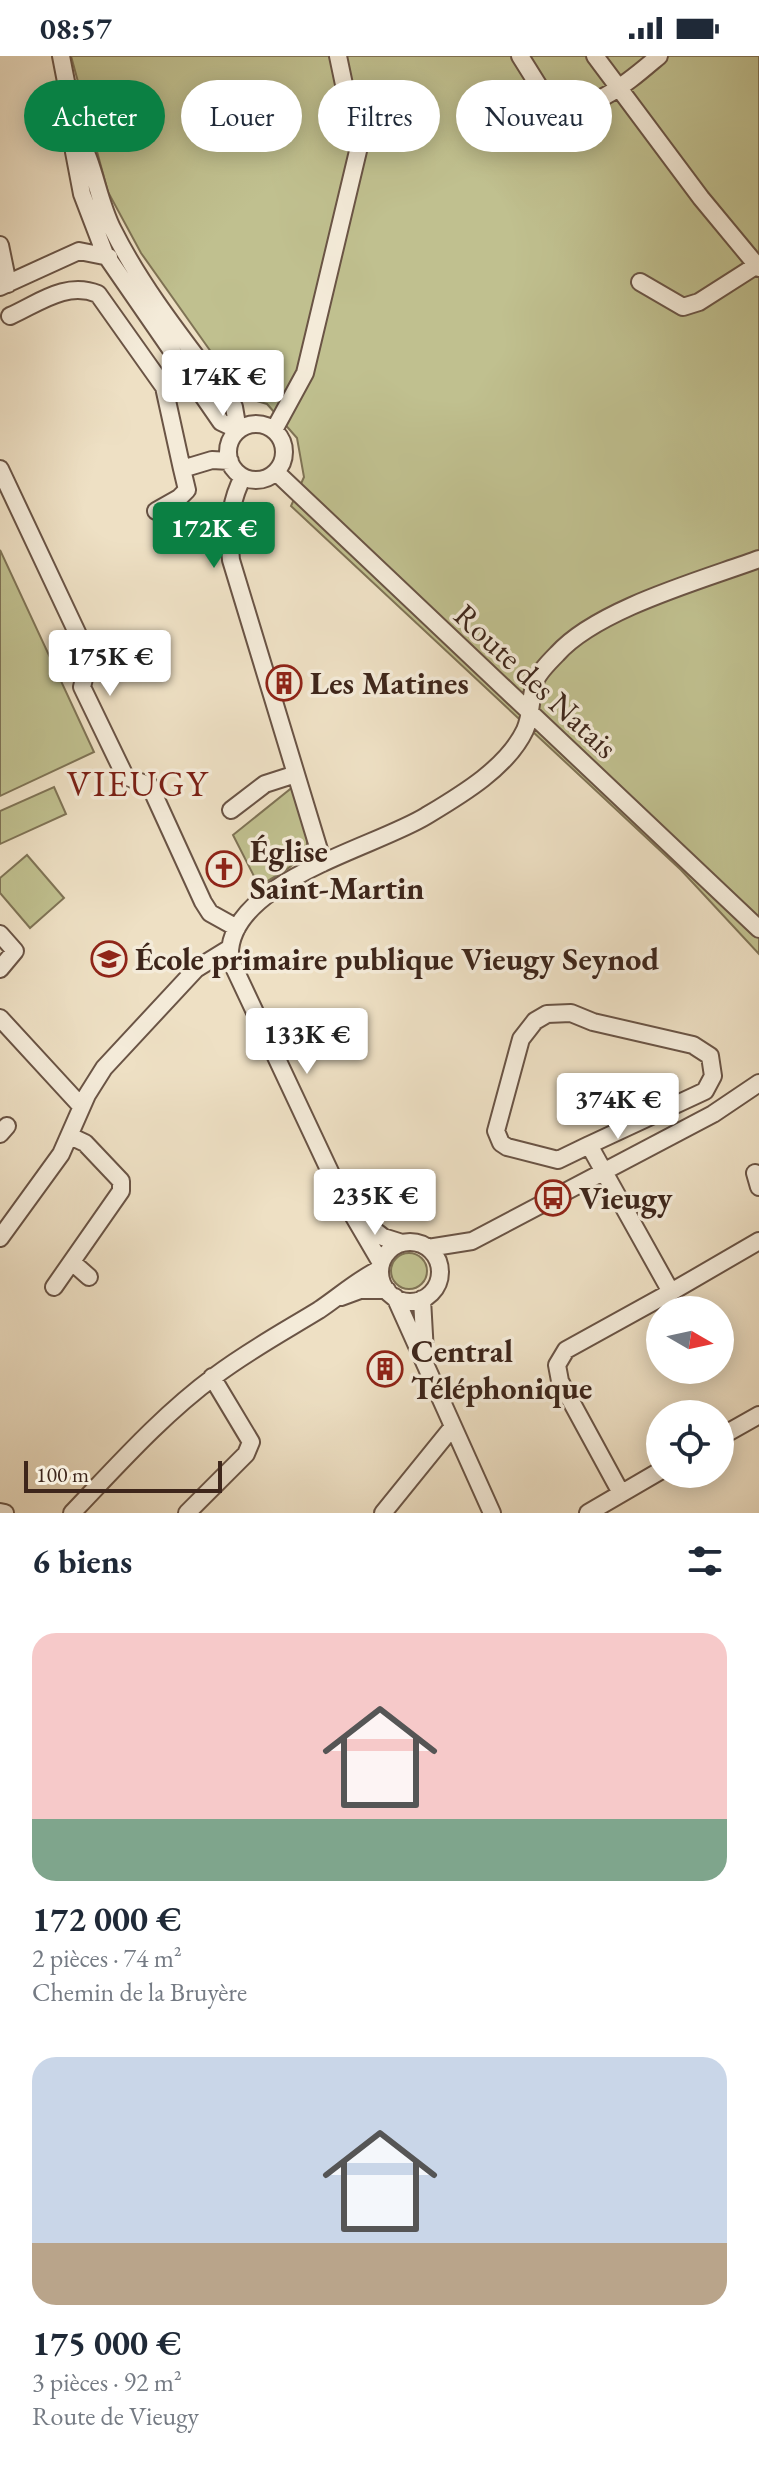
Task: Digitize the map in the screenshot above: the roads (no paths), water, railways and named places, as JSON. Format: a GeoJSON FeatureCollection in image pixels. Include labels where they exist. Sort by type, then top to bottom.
{"type":"FeatureCollection","features":[{"type":"Feature","properties":{"kind":"street"},"geometry":{"type":"LineString","coordinates":[[61,56],[66,80]]}},
{"type":"Feature","properties":{"kind":"street"},"geometry":{"type":"LineString","coordinates":[[274,430],[305,373],[358,151],[338,56]]}},
{"type":"Feature","properties":{"kind":"street"},"geometry":{"type":"LineString","coordinates":[[520,56],[550,104],[581,107],[620,88],[659,56]]}},
{"type":"Feature","properties":{"kind":"street"},"geometry":{"type":"LineString","coordinates":[[595,56],[701,198],[758,266],[699,302],[683,307],[640,282]]}},
{"type":"Feature","properties":{"kind":"street"},"geometry":{"type":"LineString","coordinates":[[71,255],[83,232],[82,194],[74,152]]}},
{"type":"Feature","properties":{"kind":"street"},"geometry":{"type":"LineString","coordinates":[[82,194],[105,254],[221,422],[238,430],[256,424],[274,430],[284,446],[284,455],[276,472],[260,480],[243,477],[230,461],[228,450],[238,430],[234,407],[140,280],[112,229],[87,152]]}},
{"type":"Feature","properties":{"kind":"street"},"geometry":{"type":"LineString","coordinates":[[0,245],[4,286],[79,251],[105,254],[140,280]]}},
{"type":"Feature","properties":{"kind":"street"},"geometry":{"type":"LineString","coordinates":[[10,316],[65,290],[84,289],[98,294],[164,387],[187,490],[156,511]]}},
{"type":"Feature","properties":{"kind":"street"},"geometry":{"type":"LineString","coordinates":[[182,469],[212,460],[230,461]]}},
{"type":"Feature","properties":{"kind":"street"},"geometry":{"type":"LineString","coordinates":[[0,469],[89,658],[82,687],[125,776],[150,786],[203,902],[210,913],[237,928]]}},
{"type":"Feature","properties":{"kind":"street","name":"Route des Natais"},"geometry":{"type":"LineString","coordinates":[[276,472],[759,929]]}},
{"type":"Feature","properties":{"kind":"street"},"geometry":{"type":"LineString","coordinates":[[243,477],[236,490],[230,524],[231,560],[323,863]]}},
{"type":"Feature","properties":{"kind":"street"},"geometry":{"type":"LineString","coordinates":[[492,1513],[427,1372],[412,1355],[381,1266],[351,1212],[248,998],[230,959],[230,948],[237,928],[277,887],[323,863],[388,837],[453,800],[514,749],[531,715],[535,680],[573,638],[602,620],[759,559]]}},
{"type":"Feature","properties":{"kind":"street"},"geometry":{"type":"LineString","coordinates":[[231,810],[265,784],[296,774]]}},
{"type":"Feature","properties":{"kind":"street"},"geometry":{"type":"LineString","coordinates":[[0,934],[15,951],[0,969]]}},
{"type":"Feature","properties":{"kind":"street"},"geometry":{"type":"LineString","coordinates":[[0,1238],[61,1154],[81,1106],[104,1068],[196,969],[230,948]]}},
{"type":"Feature","properties":{"kind":"street"},"geometry":{"type":"LineString","coordinates":[[571,1013],[593,1022],[693,1045],[710,1056],[713,1076],[705,1091],[589,1145],[558,1160],[507,1147],[497,1136],[517,1050],[535,1021],[547,1014],[571,1013]]}},
{"type":"Feature","properties":{"kind":"street"},"geometry":{"type":"LineString","coordinates":[[0,1018],[81,1106]]}},
{"type":"Feature","properties":{"kind":"street"},"geometry":{"type":"LineString","coordinates":[[336,1298],[360,1290],[413,1301],[422,1299],[435,1289],[440,1274],[472,1241],[713,1114],[759,1083]]}},
{"type":"Feature","properties":{"kind":"street"},"geometry":{"type":"LineString","coordinates":[[54,1287],[121,1191],[121,1181],[85,1143],[70,1136]]}},
{"type":"Feature","properties":{"kind":"street"},"geometry":{"type":"LineString","coordinates":[[589,1145],[671,1292]]}},
{"type":"Feature","properties":{"kind":"street"},"geometry":{"type":"LineString","coordinates":[[351,1212],[374,1231],[402,1243]]}},
{"type":"Feature","properties":{"kind":"street"},"geometry":{"type":"LineString","coordinates":[[428,1248],[472,1241]]}},
{"type":"Feature","properties":{"kind":"street"},"geometry":{"type":"LineString","coordinates":[[621,1493],[560,1381],[557,1365],[566,1350],[759,1241]]}},
{"type":"Feature","properties":{"kind":"street"},"geometry":{"type":"LineString","coordinates":[[58,1513],[76,1509],[177,1407],[212,1377],[381,1266],[392,1247],[402,1243],[418,1243],[428,1248],[435,1255],[440,1274]]}},
{"type":"Feature","properties":{"kind":"street"},"geometry":{"type":"LineString","coordinates":[[72,1262],[89,1277]]}},
{"type":"Feature","properties":{"kind":"street"},"geometry":{"type":"LineString","coordinates":[[422,1299],[427,1372]]}},
{"type":"Feature","properties":{"kind":"street"},"geometry":{"type":"LineString","coordinates":[[187,1513],[246,1454],[251,1442],[212,1377]]}},
{"type":"Feature","properties":{"kind":"street"},"geometry":{"type":"LineString","coordinates":[[734,1429],[759,1415]]}},
{"type":"Feature","properties":{"kind":"street"},"geometry":{"type":"LineString","coordinates":[[383,1513],[451,1429]]}},
{"type":"Feature","properties":{"kind":"street"},"geometry":{"type":"LineString","coordinates":[[588,1513],[646,1479]]}},
{"type":"Feature","properties":{"kind":"place","name":"Les Matines"},"geometry":{"type":"Point","coordinates":[284,683]}},
{"type":"Feature","properties":{"kind":"place","name":"Église Saint-Martin"},"geometry":{"type":"Point","coordinates":[224,869]}},
{"type":"Feature","properties":{"kind":"place","name":"École primaire publique Vieugy Seynod"},"geometry":{"type":"Point","coordinates":[109,959]}},
{"type":"Feature","properties":{"kind":"place","name":"Vieugy"},"geometry":{"type":"Point","coordinates":[553,1198]}},
{"type":"Feature","properties":{"kind":"place","name":"Central Téléphonique"},"geometry":{"type":"Point","coordinates":[385,1369]}},
{"type":"Feature","properties":{"kind":"district","name":"VIEUGY"},"geometry":{"type":"Point","coordinates":[138,783]}}]}
